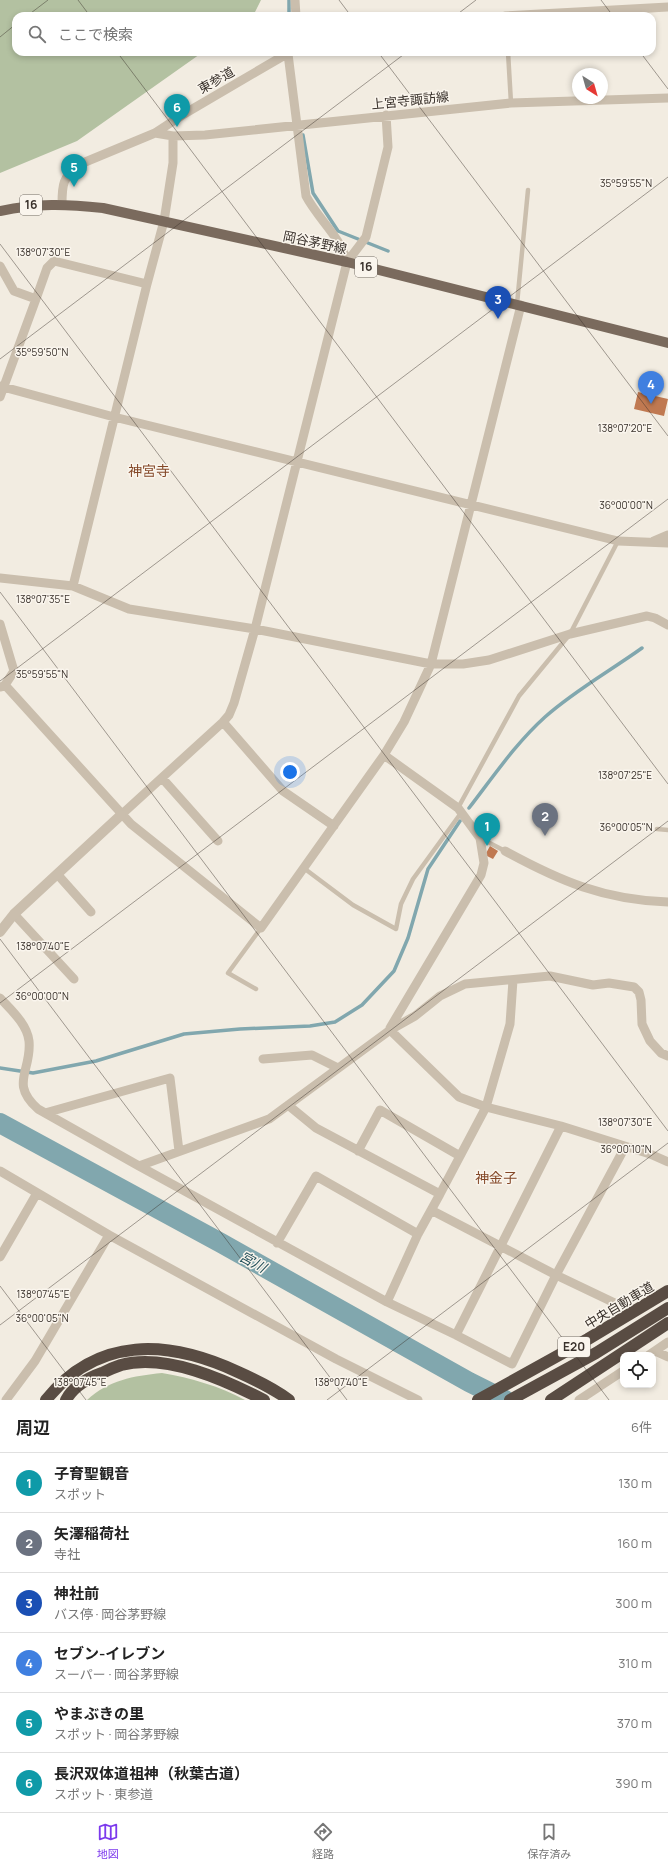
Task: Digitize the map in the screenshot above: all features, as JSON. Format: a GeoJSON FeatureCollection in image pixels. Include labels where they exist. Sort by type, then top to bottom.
{"type":"FeatureCollection","features":[{"type":"Feature","properties":{"kind":"highway","name":"中央自動車道"},"geometry":{"type":"LineString","coordinates":[[478,1400],[588,1340],[668,1291]]}},
{"type":"Feature","properties":{"kind":"highway","name":"E20"},"geometry":{"type":"LineString","coordinates":[[510,1400],[596,1353],[668,1308]]}},
{"type":"Feature","properties":{"kind":"highway"},"geometry":{"type":"LineString","coordinates":[[551,1400],[668,1323]]}},
{"type":"Feature","properties":{"kind":"highway"},"geometry":{"type":"LineString","coordinates":[[46,1400],[61,1382],[88,1363],[112,1353],[132,1349],[159,1349],[188,1354],[218,1363],[256,1380],[289,1400]]}},
{"type":"Feature","properties":{"kind":"highway"},"geometry":{"type":"LineString","coordinates":[[66,1400],[69,1394],[90,1377],[122,1364],[159,1362],[195,1370],[224,1381],[264,1400]]}},
{"type":"Feature","properties":{"kind":"main road","name":"岡谷茅野線"},"geometry":{"type":"LineString","coordinates":[[0,211],[40,204],[62,204],[103,208],[258,244],[347,262],[668,343]]}},
{"type":"Feature","properties":{"kind":"street"},"geometry":{"type":"LineString","coordinates":[[295,0],[296,12]]}},
{"type":"Feature","properties":{"kind":"street"},"geometry":{"type":"LineString","coordinates":[[577,12],[668,7]]}},
{"type":"Feature","properties":{"kind":"street","name":"東参道"},"geometry":{"type":"LineString","coordinates":[[62,204],[63,183],[67,174],[78,165],[155,133],[184,114],[284,56]]}},
{"type":"Feature","properties":{"kind":"street"},"geometry":{"type":"LineString","coordinates":[[289,56],[296,125],[306,196],[313,210],[344,249],[347,262]]}},
{"type":"Feature","properties":{"kind":"street","name":"上宮寺諏訪線"},"geometry":{"type":"LineString","coordinates":[[155,133],[173,136],[205,135],[386,115],[511,104],[668,98]]}},
{"type":"Feature","properties":{"kind":"street"},"geometry":{"type":"LineString","coordinates":[[0,932],[14,914],[230,715],[255,629],[347,262],[366,237],[388,147],[386,115]]}},
{"type":"Feature","properties":{"kind":"street"},"geometry":{"type":"LineString","coordinates":[[73,586],[147,284],[164,221],[173,163],[173,136]]}},
{"type":"Feature","properties":{"kind":"street"},"geometry":{"type":"LineString","coordinates":[[0,398],[2,387],[47,268],[54,261],[147,284]]}},
{"type":"Feature","properties":{"kind":"street"},"geometry":{"type":"LineString","coordinates":[[0,266],[14,291],[36,299]]}},
{"type":"Feature","properties":{"kind":"street"},"geometry":{"type":"LineString","coordinates":[[0,624],[14,671],[2,687],[121,815],[261,928],[384,755],[404,722],[431,664],[472,505],[519,305]]}},
{"type":"Feature","properties":{"kind":"street"},"geometry":{"type":"LineString","coordinates":[[2,387],[114,417],[618,541],[653,541],[668,543]]}},
{"type":"Feature","properties":{"kind":"street"},"geometry":{"type":"LineString","coordinates":[[653,541],[668,535]]}},
{"type":"Feature","properties":{"kind":"street"},"geometry":{"type":"LineString","coordinates":[[0,578],[73,586],[129,609],[255,629],[431,664],[464,664],[489,660],[570,634],[647,616],[655,618],[668,625]]}},
{"type":"Feature","properties":{"kind":"street"},"geometry":{"type":"LineString","coordinates":[[223,722],[283,791],[334,826]]}},
{"type":"Feature","properties":{"kind":"street"},"geometry":{"type":"LineString","coordinates":[[384,755],[459,811],[480,838],[484,863],[481,875],[390,1030]]}},
{"type":"Feature","properties":{"kind":"street"},"geometry":{"type":"LineString","coordinates":[[162,778],[218,841]]}},
{"type":"Feature","properties":{"kind":"street"},"geometry":{"type":"LineString","coordinates":[[505,851],[548,874],[579,887],[646,901],[668,902]]}},
{"type":"Feature","properties":{"kind":"street"},"geometry":{"type":"LineString","coordinates":[[58,875],[91,912]]}},
{"type":"Feature","properties":{"kind":"street"},"geometry":{"type":"LineString","coordinates":[[14,914],[74,979]]}},
{"type":"Feature","properties":{"kind":"street"},"geometry":{"type":"LineString","coordinates":[[139,1166],[269,1119],[390,1030],[415,1016],[440,996],[465,984],[550,976],[593,985],[609,983],[634,987],[639,992],[641,1000],[642,1024],[650,1041],[661,1053],[668,1056]]}},
{"type":"Feature","properties":{"kind":"street"},"geometry":{"type":"LineString","coordinates":[[387,1302],[418,1234],[486,1107],[510,1024],[513,980]]}},
{"type":"Feature","properties":{"kind":"street"},"geometry":{"type":"LineString","coordinates":[[0,998],[23,1024],[29,1040],[28,1061],[23,1082],[25,1096],[38,1109],[277,1243],[387,1302],[512,1364],[556,1275],[625,1147]]}},
{"type":"Feature","properties":{"kind":"street"},"geometry":{"type":"LineString","coordinates":[[390,1030],[459,1097],[486,1107],[561,1126],[650,1154],[668,1162]]}},
{"type":"Feature","properties":{"kind":"street"},"geometry":{"type":"LineString","coordinates":[[263,1058],[312,1055],[338,1068]]}},
{"type":"Feature","properties":{"kind":"street"},"geometry":{"type":"LineString","coordinates":[[45,1113],[170,1078],[179,1151]]}},
{"type":"Feature","properties":{"kind":"street"},"geometry":{"type":"LineString","coordinates":[[288,1105],[316,1128],[440,1194]]}},
{"type":"Feature","properties":{"kind":"street"},"geometry":{"type":"LineString","coordinates":[[358,1151],[380,1110],[460,1156]]}},
{"type":"Feature","properties":{"kind":"street"},"geometry":{"type":"LineString","coordinates":[[456,1335],[561,1126]]}},
{"type":"Feature","properties":{"kind":"street"},"geometry":{"type":"LineString","coordinates":[[0,1171],[109,1235],[336,1359],[418,1400]]}},
{"type":"Feature","properties":{"kind":"street"},"geometry":{"type":"LineString","coordinates":[[277,1243],[316,1176],[418,1234]]}},
{"type":"Feature","properties":{"kind":"street"},"geometry":{"type":"LineString","coordinates":[[0,1257],[37,1193]]}},
{"type":"Feature","properties":{"kind":"street"},"geometry":{"type":"LineString","coordinates":[[431,1210],[556,1275],[620,1306]]}},
{"type":"Feature","properties":{"kind":"street"},"geometry":{"type":"LineString","coordinates":[[6,1400],[35,1361],[109,1235]]}},
{"type":"Feature","properties":{"kind":"street"},"geometry":{"type":"LineString","coordinates":[[653,1352],[668,1342]]}},
{"type":"Feature","properties":{"kind":"street"},"geometry":{"type":"LineString","coordinates":[[656,1354],[668,1357]]}},
{"type":"Feature","properties":{"kind":"street"},"geometry":{"type":"LineString","coordinates":[[579,1400],[620,1373]]}},
{"type":"Feature","properties":{"kind":"lane"},"geometry":{"type":"LineString","coordinates":[[508,56],[511,104]]}},
{"type":"Feature","properties":{"kind":"lane"},"geometry":{"type":"LineString","coordinates":[[519,305],[528,190]]}},
{"type":"Feature","properties":{"kind":"lane"},"geometry":{"type":"LineString","coordinates":[[305,868],[353,905],[396,929],[401,904],[413,878],[459,811],[519,696],[570,634],[618,541]]}},
{"type":"Feature","properties":{"kind":"lane"},"geometry":{"type":"LineString","coordinates":[[657,829],[668,830]]}},
{"type":"Feature","properties":{"kind":"lane"},"geometry":{"type":"LineString","coordinates":[[480,838],[505,851]]}},
{"type":"Feature","properties":{"kind":"lane"},"geometry":{"type":"LineString","coordinates":[[256,988],[228,973],[261,928]]}},
{"type":"Feature","properties":{"kind":"green space"},"geometry":{"type":"Polygon","coordinates":[[[0,0],[261,0],[255,12],[12,12],[12,56],[197,56],[77,141],[0,173],[0,0]]]}},
{"type":"Feature","properties":{"kind":"green space"},"geometry":{"type":"Polygon","coordinates":[[[162,1373],[205,1383],[245,1400],[87,1400],[95,1393],[113,1383],[131,1378],[162,1373]]]}},
{"type":"Feature","properties":{"kind":"building"},"geometry":{"type":"Polygon","coordinates":[[[638,392],[668,399],[664,416],[634,409],[638,392]]]}},
{"type":"Feature","properties":{"kind":"building"},"geometry":{"type":"Polygon","coordinates":[[[490,846],[498,851],[493,859],[485,855],[490,846]]]}},
{"type":"Feature","properties":{"kind":"waterway"},"geometry":{"type":"LineString","coordinates":[[289,0],[289,12]]}},
{"type":"Feature","properties":{"kind":"waterway"},"geometry":{"type":"LineString","coordinates":[[303,135],[313,193],[338,231],[388,251]]}},
{"type":"Feature","properties":{"kind":"waterway"},"geometry":{"type":"LineString","coordinates":[[469,808],[496,772],[534,727],[580,690],[642,648]]}},
{"type":"Feature","properties":{"kind":"waterway"},"geometry":{"type":"LineString","coordinates":[[0,1068],[33,1073],[96,1061],[184,1034],[240,1029],[310,1026],[335,1022],[362,1005],[394,971],[408,938],[428,869],[460,821]]}},
{"type":"Feature","properties":{"kind":"waterway","name":"宮川"},"geometry":{"type":"LineString","coordinates":[[0,1123],[221,1243],[469,1382],[505,1400]]}},
{"type":"Feature","properties":{"kind":"place","name":"長沢双体道祖神（秋葉古道）"},"geometry":{"type":"Point","coordinates":[177,127]}},
{"type":"Feature","properties":{"kind":"place","name":"やまぶきの里"},"geometry":{"type":"Point","coordinates":[74,187]}},
{"type":"Feature","properties":{"kind":"place","name":"神社前"},"geometry":{"type":"Point","coordinates":[498,319]}},
{"type":"Feature","properties":{"kind":"place","name":"セブン-イレブン"},"geometry":{"type":"Point","coordinates":[651,404]}},
{"type":"Feature","properties":{"kind":"place","name":"矢澤稲荷社"},"geometry":{"type":"Point","coordinates":[545,836]}},
{"type":"Feature","properties":{"kind":"place","name":"子育聖観音"},"geometry":{"type":"Point","coordinates":[487,846]}},
{"type":"Feature","properties":{"kind":"district","name":"神宮寺"},"geometry":{"type":"Point","coordinates":[149,471]}},
{"type":"Feature","properties":{"kind":"district","name":"神金子"},"geometry":{"type":"Point","coordinates":[496,1178]}}]}
